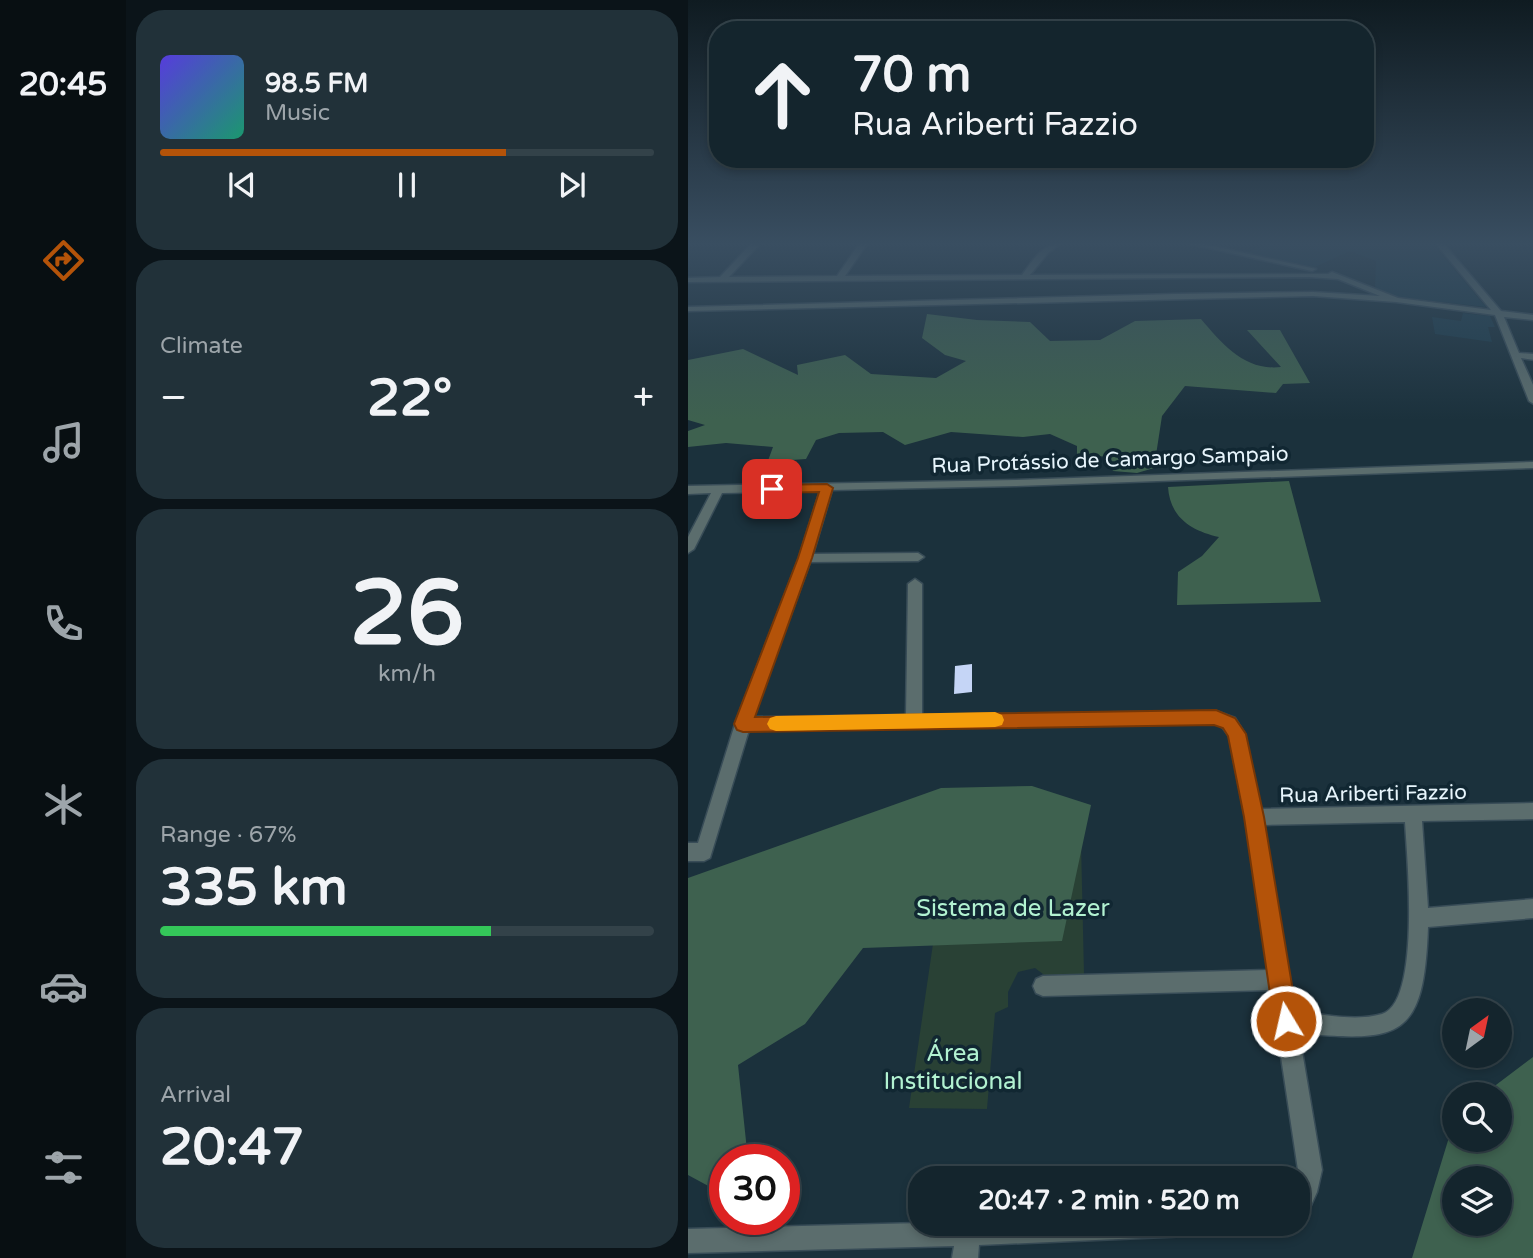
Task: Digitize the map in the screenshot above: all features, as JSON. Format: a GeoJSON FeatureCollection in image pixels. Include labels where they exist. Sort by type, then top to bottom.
{"type":"FeatureCollection","features":[{"type":"Feature","properties":{"kind":"street"},"geometry":{"type":"LineString","coordinates":[[688,309],[924,303]]}},
{"type":"Feature","properties":{"kind":"street"},"geometry":{"type":"LineString","coordinates":[[1417,303],[1533,318]]}},
{"type":"Feature","properties":{"kind":"street"},"geometry":{"type":"LineString","coordinates":[[1489,303],[1498,313],[1533,401]]}},
{"type":"Feature","properties":{"kind":"street"},"geometry":{"type":"LineString","coordinates":[[1514,355],[1533,357]]}},
{"type":"Feature","properties":{"kind":"street","name":"Rua Protássio de Camargo Sampaio"},"geometry":{"type":"LineString","coordinates":[[688,491],[1533,465]]}},
{"type":"Feature","properties":{"kind":"street"},"geometry":{"type":"LineString","coordinates":[[696,852],[805,558],[827,488]]}},
{"type":"Feature","properties":{"kind":"street"},"geometry":{"type":"LineString","coordinates":[[688,549],[718,490]]}},
{"type":"Feature","properties":{"kind":"street"},"geometry":{"type":"LineString","coordinates":[[805,558],[918,557]]}},
{"type":"Feature","properties":{"kind":"street"},"geometry":{"type":"LineString","coordinates":[[914,721],[915,584]]}},
{"type":"Feature","properties":{"kind":"street","name":"Rua Ariberti Fazzio"},"geometry":{"type":"LineString","coordinates":[[743,724],[1216,717],[1229,723],[1237,734],[1254,817],[1413,816],[1533,811]]}},
{"type":"Feature","properties":{"kind":"street"},"geometry":{"type":"LineString","coordinates":[[1286,1021],[1372,1027],[1393,1020],[1409,1003],[1417,965],[1418,918],[1413,816]]}},
{"type":"Feature","properties":{"kind":"street"},"geometry":{"type":"LineString","coordinates":[[1254,817],[1309,1166]]}},
{"type":"Feature","properties":{"kind":"street"},"geometry":{"type":"LineString","coordinates":[[1418,918],[1533,908]]}},
{"type":"Feature","properties":{"kind":"street"},"geometry":{"type":"LineString","coordinates":[[1043,986],[1280,980]]}},
{"type":"Feature","properties":{"kind":"street"},"geometry":{"type":"LineString","coordinates":[[688,1241],[807,1240],[908,1234]]}},
{"type":"Feature","properties":{"kind":"street"},"geometry":{"type":"LineString","coordinates":[[965,1258],[967,1236]]}},
{"type":"Feature","properties":{"kind":"shaded area"},"geometry":{"type":"Polygon","coordinates":[[[1447,303],[1482,303],[1486,307],[1447,303]]]}},
{"type":"Feature","properties":{"kind":"shaded area"},"geometry":{"type":"Polygon","coordinates":[[[1463,313],[1490,316],[1495,327],[1488,327],[1492,342],[1435,334],[1432,317],[1461,321],[1463,313]]]}},
{"type":"Feature","properties":{"kind":"green space"},"geometry":{"type":"Polygon","coordinates":[[[927,314],[977,320],[1030,322],[1050,341],[1100,340],[1135,321],[1201,319],[1226,347],[1256,365],[1268,367],[1281,367],[1247,330],[1280,330],[1310,383],[1283,384],[1276,393],[1185,386],[1162,416],[1154,468],[1137,473],[1113,471],[1106,457],[1099,456],[1092,466],[1077,464],[1077,446],[1050,434],[1023,437],[951,432],[905,445],[883,432],[839,433],[816,440],[806,459],[792,460],[786,474],[762,477],[773,447],[726,443],[688,447],[688,431],[705,425],[688,420],[688,360],[743,349],[798,375],[797,365],[845,355],[871,374],[936,378],[966,361],[945,355],[922,338],[927,314]]]}},
{"type":"Feature","properties":{"kind":"green space"},"geometry":{"type":"Polygon","coordinates":[[[1289,481],[1321,602],[1177,605],[1178,572],[1202,556],[1219,537],[1200,531],[1184,521],[1173,507],[1168,487],[1289,481]]]}},
{"type":"Feature","properties":{"kind":"green space"},"geometry":{"type":"Polygon","coordinates":[[[1032,786],[1091,805],[1062,941],[863,948],[805,1024],[738,1065],[746,1144],[709,1144],[709,1186],[688,1175],[688,878],[941,788],[1032,786]]]}},
{"type":"Feature","properties":{"kind":"green space","name":"Sistema de Lazer"},"geometry":{"type":"Polygon","coordinates":[[[1081,842],[1084,974],[1047,977],[1035,968],[1018,972],[1008,992],[1008,1007],[995,1013],[987,1109],[909,1108],[947,848],[1081,842]]]}},
{"type":"Feature","properties":{"kind":"green space"},"geometry":{"type":"Polygon","coordinates":[[[1533,1057],[1533,1258],[1412,1258],[1444,1152],[1512,1152],[1512,1082],[1500,1082],[1533,1057]]]}},
{"type":"Feature","properties":{"kind":"building"},"geometry":{"type":"Polygon","coordinates":[[[972,664],[972,692],[954,694],[955,666],[972,664]]]}},
{"type":"Feature","properties":{"kind":"slow traffic"},"geometry":{"type":"LineString","coordinates":[[776,724],[995,720]]}},
{"type":"Feature","properties":{"kind":"route"},"geometry":{"type":"LineString","coordinates":[[772,489],[827,488],[805,558],[743,724],[1216,717],[1229,723],[1237,734],[1254,817],[1286,1021]]}},
{"type":"Feature","properties":{"kind":"park label","name":"Área Institucional"},"geometry":{"type":"Point","coordinates":[953,1067]}}]}
